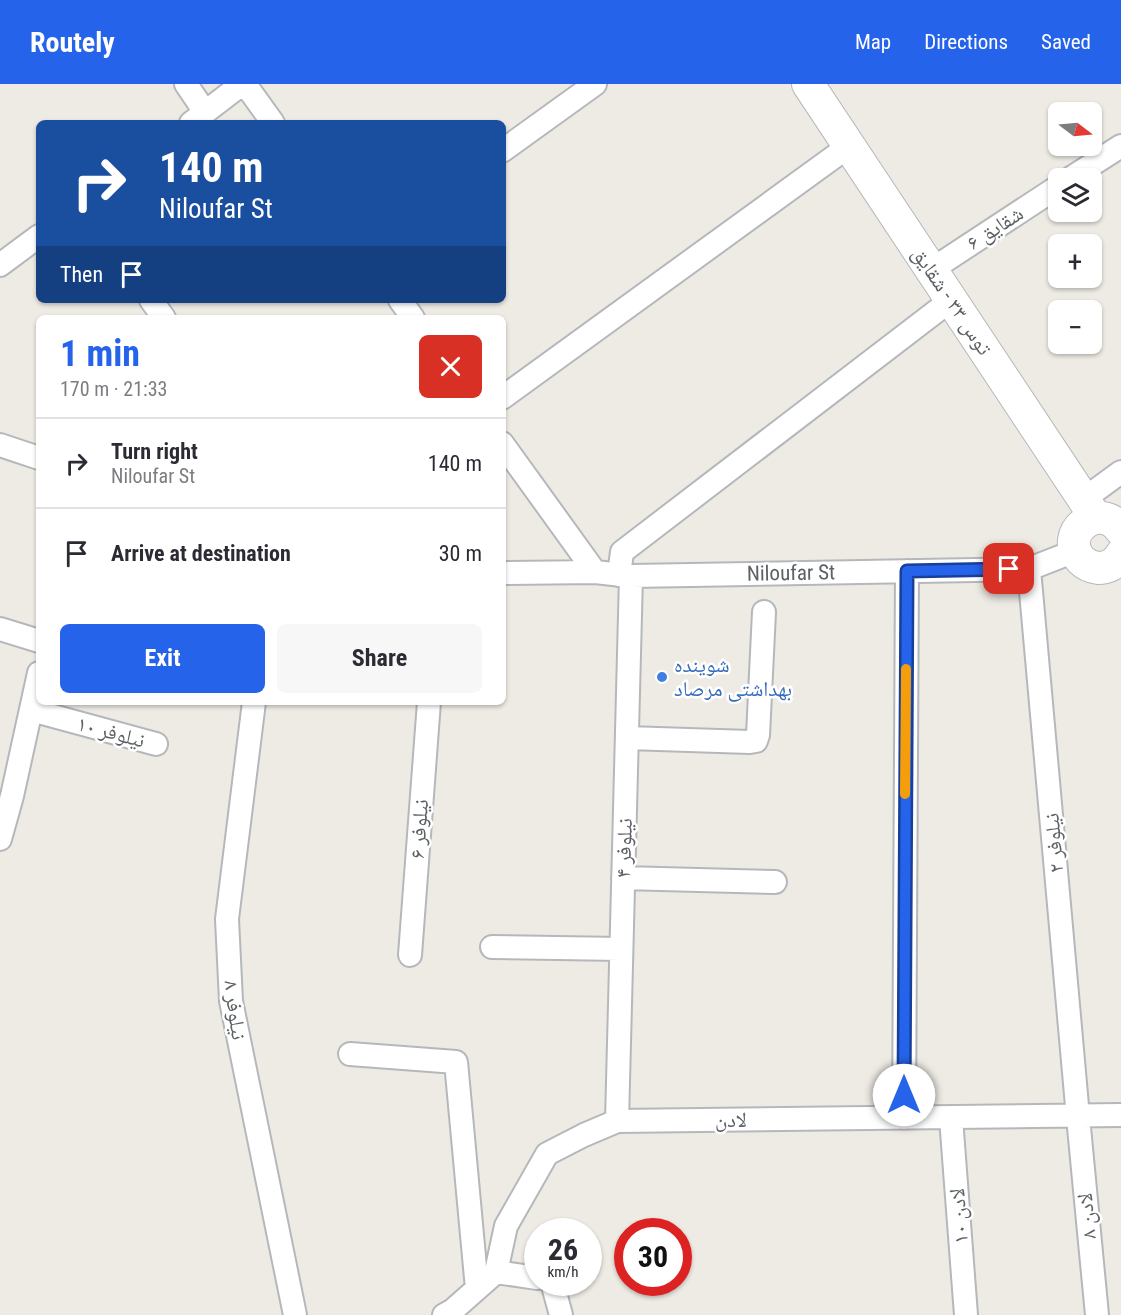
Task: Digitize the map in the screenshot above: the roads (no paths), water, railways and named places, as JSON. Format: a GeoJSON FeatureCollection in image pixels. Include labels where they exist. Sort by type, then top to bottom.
{"type":"FeatureCollection","features":[{"type":"Feature","properties":{"kind":"street"},"geometry":{"type":"LineString","coordinates":[[186,84],[198,118],[244,84],[271,120]]}},
{"type":"Feature","properties":{"kind":"street"},"geometry":{"type":"LineString","coordinates":[[506,148],[595,84]]}},
{"type":"Feature","properties":{"kind":"street","name":"توس ۳۳ - شقایق"},"geometry":{"type":"LineString","coordinates":[[808,84],[951,300],[1100,516]]}},
{"type":"Feature","properties":{"kind":"street"},"geometry":{"type":"LineString","coordinates":[[506,395],[849,146]]}},
{"type":"Feature","properties":{"kind":"street"},"geometry":{"type":"LineString","coordinates":[[1087,168],[1121,146]]}},
{"type":"Feature","properties":{"kind":"street","name":"شقایق ۶"},"geometry":{"type":"LineString","coordinates":[[932,270],[1048,193]]}},
{"type":"Feature","properties":{"kind":"street"},"geometry":{"type":"LineString","coordinates":[[0,265],[36,238]]}},
{"type":"Feature","properties":{"kind":"street","name":"نیلوفر ۴"},"geometry":{"type":"LineString","coordinates":[[617,1121],[627,738],[625,575],[622,552],[951,300]]}},
{"type":"Feature","properties":{"kind":"street"},"geometry":{"type":"LineString","coordinates":[[0,445],[36,457]]}},
{"type":"Feature","properties":{"kind":"street"},"geometry":{"type":"LineString","coordinates":[[506,449],[595,572]]}},
{"type":"Feature","properties":{"kind":"street"},"geometry":{"type":"LineString","coordinates":[[1121,472],[1100,516],[1089,520],[1078,529],[1074,543],[1079,558],[1091,567],[1106,567],[1113,564],[1121,555]]}},
{"type":"Feature","properties":{"kind":"street","name":"Niloufar St"},"geometry":{"type":"LineString","coordinates":[[506,573],[595,572],[625,575],[1029,569],[1076,551]]}},
{"type":"Feature","properties":{"kind":"street","name":"نیلوفر ۲"},"geometry":{"type":"LineString","coordinates":[[1029,569],[1078,1117]]}},
{"type":"Feature","properties":{"kind":"street"},"geometry":{"type":"LineString","coordinates":[[904,1118],[907,571]]}},
{"type":"Feature","properties":{"kind":"street"},"geometry":{"type":"LineString","coordinates":[[627,738],[756,741],[759,735],[764,612]]}},
{"type":"Feature","properties":{"kind":"street"},"geometry":{"type":"LineString","coordinates":[[0,629],[36,640]]}},
{"type":"Feature","properties":{"kind":"street"},"geometry":{"type":"LineString","coordinates":[[0,839],[6,795],[36,687]]}},
{"type":"Feature","properties":{"kind":"street","name":"نیلوفر ۸"},"geometry":{"type":"LineString","coordinates":[[254,705],[227,919],[231,1001],[295,1315]]}},
{"type":"Feature","properties":{"kind":"street","name":"نیلوفر ۶"},"geometry":{"type":"LineString","coordinates":[[410,955],[429,705]]}},
{"type":"Feature","properties":{"kind":"street","name":"نیلوفر ۱۰"},"geometry":{"type":"LineString","coordinates":[[31,710],[156,744]]}},
{"type":"Feature","properties":{"kind":"street"},"geometry":{"type":"LineString","coordinates":[[623,878],[776,882]]}},
{"type":"Feature","properties":{"kind":"street"},"geometry":{"type":"LineString","coordinates":[[492,947],[621,949]]}},
{"type":"Feature","properties":{"kind":"street"},"geometry":{"type":"LineString","coordinates":[[350,1054],[456,1062],[477,1289]]}},
{"type":"Feature","properties":{"kind":"street","name":"لادن"},"geometry":{"type":"LineString","coordinates":[[496,1272],[506,1226],[547,1154],[617,1121],[1121,1115]]}},
{"type":"Feature","properties":{"kind":"street","name":"لادن ۸"},"geometry":{"type":"LineString","coordinates":[[1078,1117],[1097,1315]]}},
{"type":"Feature","properties":{"kind":"street","name":"لادن ۱۰"},"geometry":{"type":"LineString","coordinates":[[951,1118],[966,1315]]}},
{"type":"Feature","properties":{"kind":"street"},"geometry":{"type":"LineString","coordinates":[[444,1315],[453,1310],[496,1272],[524,1276]]}},
{"type":"Feature","properties":{"kind":"street"},"geometry":{"type":"LineString","coordinates":[[556,1296],[561,1315]]}},
{"type":"Feature","properties":{"kind":"place","name":"شوینده بهداشتی مرصاد"},"geometry":{"type":"Point","coordinates":[662,677]}}]}
